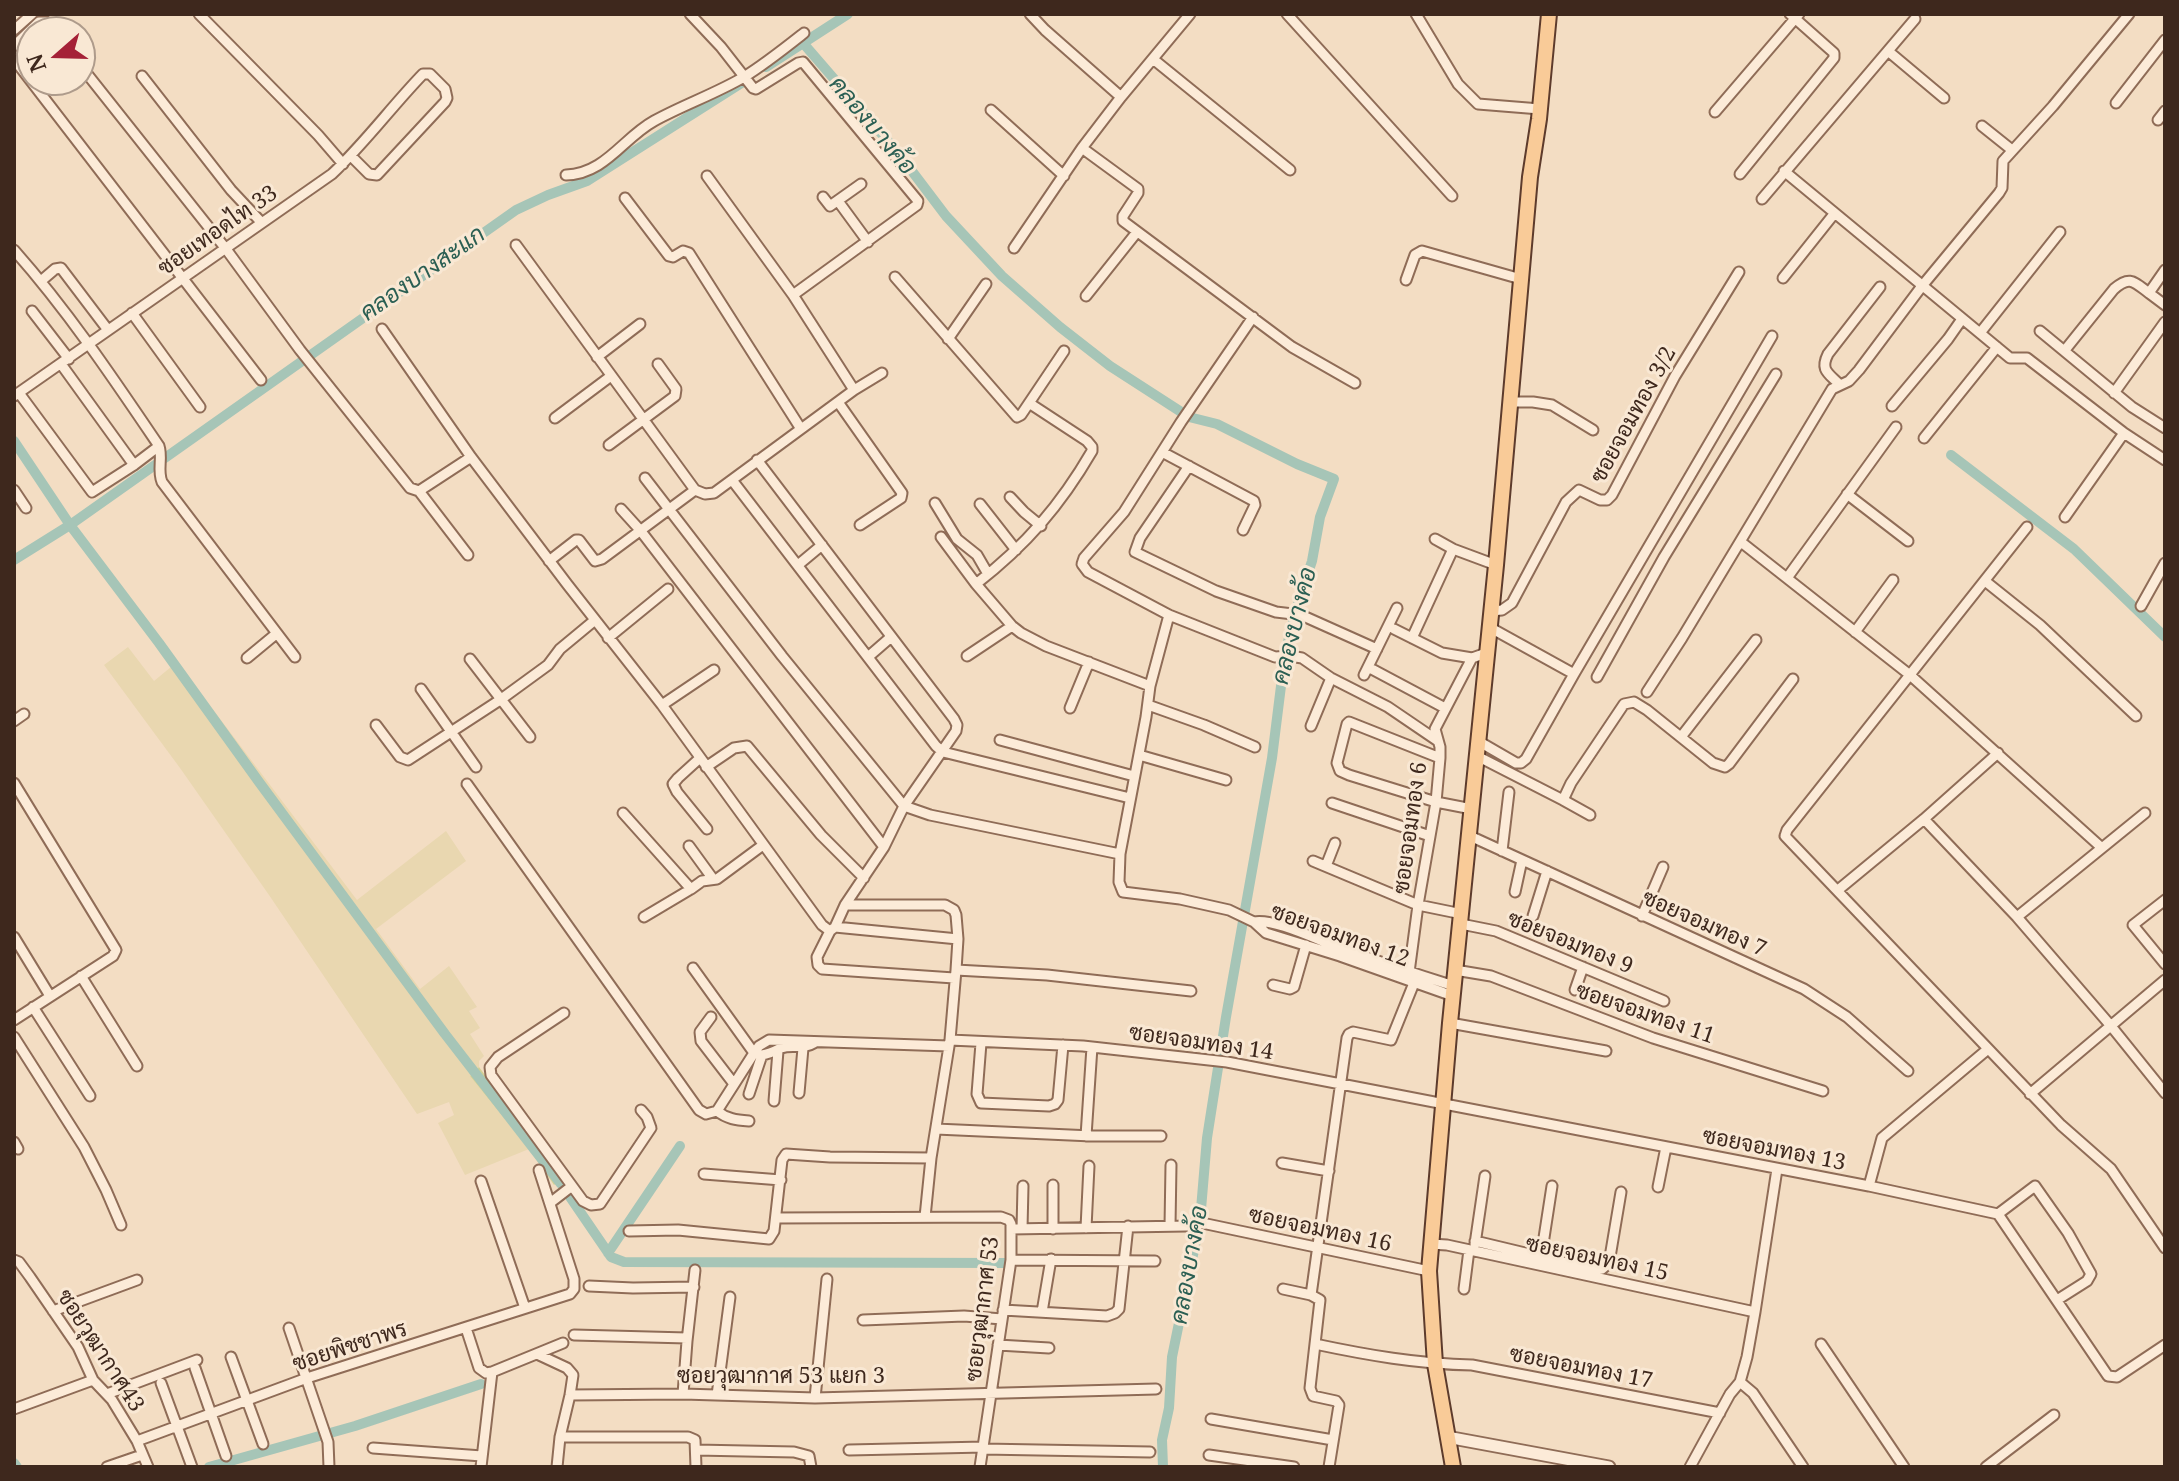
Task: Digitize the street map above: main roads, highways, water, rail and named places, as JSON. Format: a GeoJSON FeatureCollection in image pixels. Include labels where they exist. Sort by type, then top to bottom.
{"type":"FeatureCollection","features":[{"type":"Feature","properties":{"kind":"main road"},"geometry":{"type":"LineString","coordinates":[[1453,1467],[1435,1364],[1429,1271],[1470,836],[1477,748],[1479,655],[1491,611],[1530,177],[1549,14]]}},
{"type":"Feature","properties":{"kind":"waterway","name":"คลองบางสะแก"},"geometry":{"type":"LineString","coordinates":[[766,67],[848,14]]}},
{"type":"Feature","properties":{"kind":"waterway","name":"คลองบางค้อ"},"geometry":{"type":"LineString","coordinates":[[803,43],[899,154],[946,216],[1002,276],[1060,327],[1110,366],[1189,417],[1217,424],[1334,479],[1320,517],[1312,561],[1285,654],[1272,758],[1207,1138],[1200,1221],[1172,1357],[1169,1408],[1162,1440],[1163,1467]]}},
{"type":"Feature","properties":{"kind":"waterway","name":"คลองบางสะแก"},"geometry":{"type":"LineString","coordinates":[[14,560],[70,525],[516,210],[587,181],[743,82]]}},
{"type":"Feature","properties":{"kind":"waterway"},"geometry":{"type":"LineString","coordinates":[[14,441],[70,525],[259,782],[445,1034],[561,1184]]}},
{"type":"Feature","properties":{"kind":"waterway"},"geometry":{"type":"LineString","coordinates":[[1951,455],[2074,549],[2165,637]]}},
{"type":"Feature","properties":{"kind":"waterway"},"geometry":{"type":"LineString","coordinates":[[608,1253],[680,1146]]}},
{"type":"Feature","properties":{"kind":"waterway"},"geometry":{"type":"LineString","coordinates":[[570,1197],[611,1257],[624,1262],[1006,1263]]}},
{"type":"Feature","properties":{"kind":"waterway"},"geometry":{"type":"LineString","coordinates":[[209,1467],[355,1426],[481,1384]]}},
{"type":"Feature","properties":{"kind":"waterway"},"geometry":{"type":"LineString","coordinates":[[14,1463],[17,1467]]}}]}
